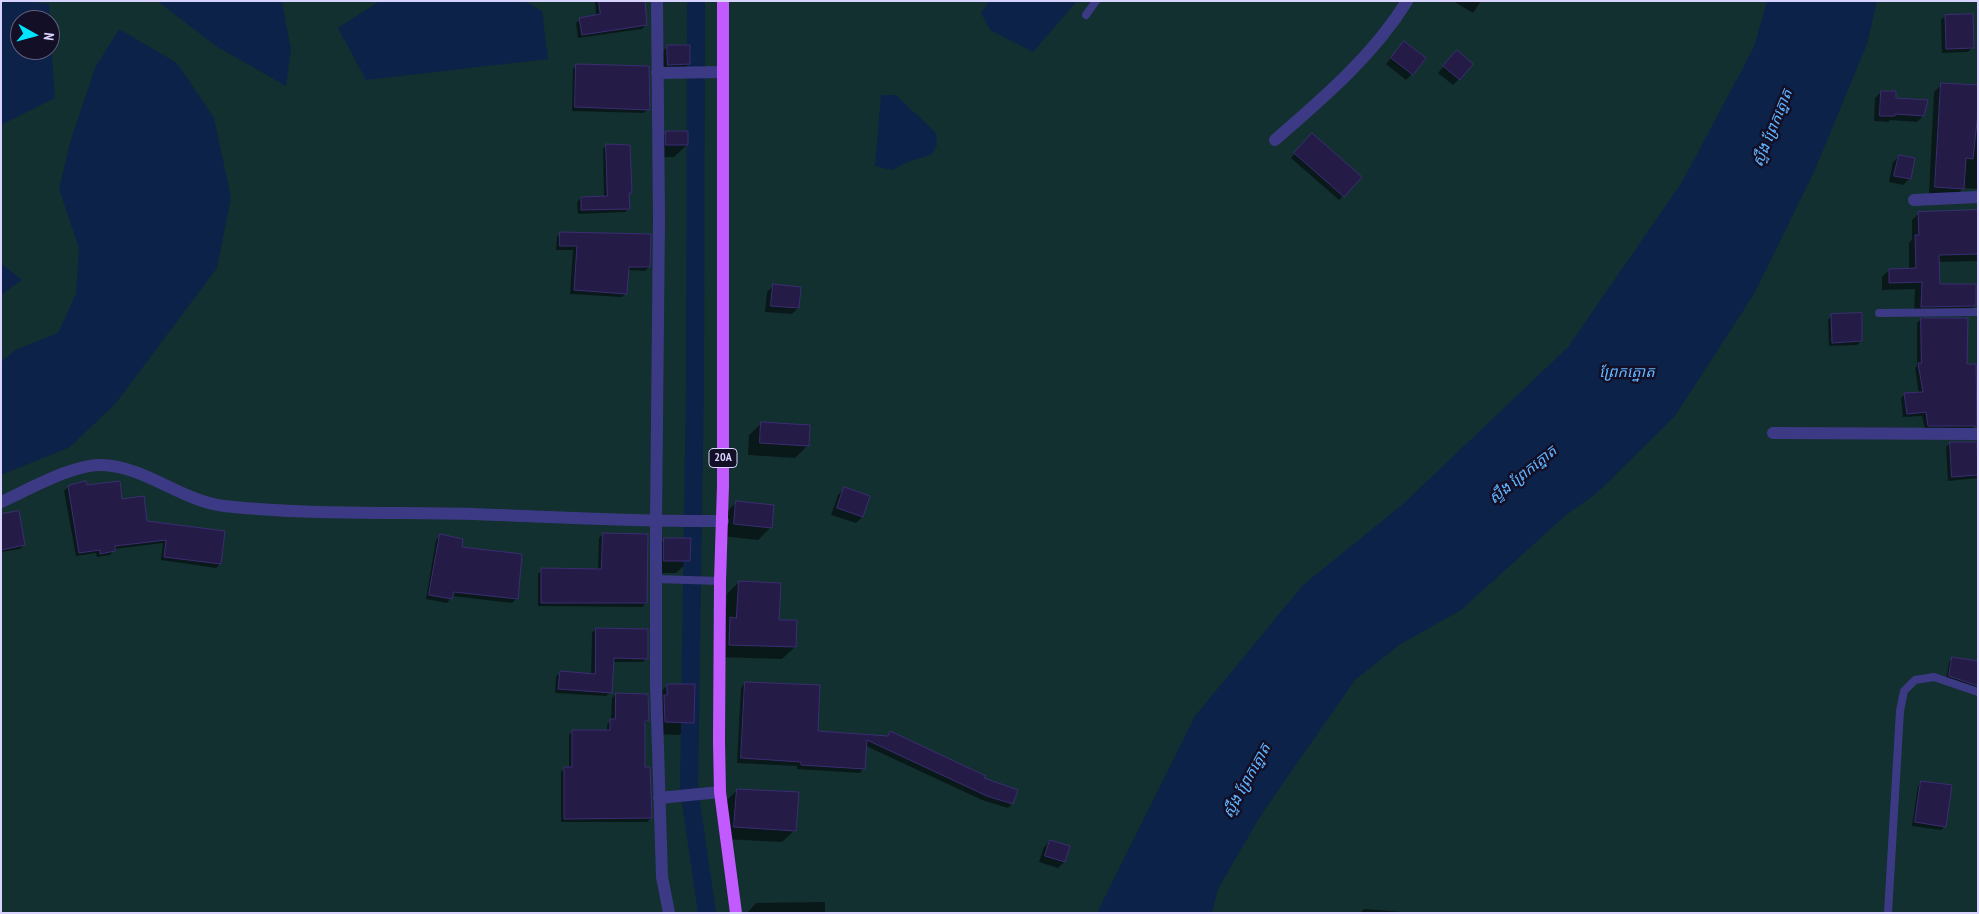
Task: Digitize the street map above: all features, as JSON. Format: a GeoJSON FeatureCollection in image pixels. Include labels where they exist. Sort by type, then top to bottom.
{"type":"FeatureCollection","features":[{"type":"Feature","properties":{"kind":"main road","name":"20A"},"geometry":{"type":"LineString","coordinates":[[723,1],[723,521],[720,581],[720,792],[736,913]]}},
{"type":"Feature","properties":{"kind":"street"},"geometry":{"type":"LineString","coordinates":[[656,1],[662,521],[657,579],[656,685],[662,877],[669,913]]}},
{"type":"Feature","properties":{"kind":"street"},"geometry":{"type":"LineString","coordinates":[[1275,140],[1346,77],[1399,14],[1407,1]]}},
{"type":"Feature","properties":{"kind":"street"},"geometry":{"type":"LineString","coordinates":[[657,73],[723,72]]}},
{"type":"Feature","properties":{"kind":"street"},"geometry":{"type":"LineString","coordinates":[[1914,200],[1978,198]]}},
{"type":"Feature","properties":{"kind":"street"},"geometry":{"type":"LineString","coordinates":[[1773,434],[1978,434]]}},
{"type":"Feature","properties":{"kind":"street"},"geometry":{"type":"LineString","coordinates":[[1,502],[84,466],[103,464],[122,468],[218,505],[267,511],[723,521]]}},
{"type":"Feature","properties":{"kind":"street"},"geometry":{"type":"LineString","coordinates":[[659,798],[720,792]]}},
{"type":"Feature","properties":{"kind":"lane"},"geometry":{"type":"LineString","coordinates":[[1086,15],[1096,1]]}},
{"type":"Feature","properties":{"kind":"lane"},"geometry":{"type":"LineString","coordinates":[[1879,313],[1978,312]]}},
{"type":"Feature","properties":{"kind":"lane"},"geometry":{"type":"LineString","coordinates":[[657,579],[720,581]]}},
{"type":"Feature","properties":{"kind":"lane"},"geometry":{"type":"LineString","coordinates":[[1888,913],[1900,711],[1904,691],[1915,680],[1934,677],[1978,692]]}},
{"type":"Feature","properties":{"kind":"green space"},"geometry":{"type":"Polygon","coordinates":[[[1,1],[1978,1],[1978,913],[1,913],[1,1]]]}},
{"type":"Feature","properties":{"kind":"water"},"geometry":{"type":"Polygon","coordinates":[[[1,1],[49,4],[49,10],[10,10],[10,60],[52,60],[55,98],[1,125],[1,1]]]}},
{"type":"Feature","properties":{"kind":"water"},"geometry":{"type":"Polygon","coordinates":[[[157,1],[282,1],[291,50],[286,86],[216,46],[157,1]]]}},
{"type":"Feature","properties":{"kind":"water"},"geometry":{"type":"Polygon","coordinates":[[[380,1],[525,1],[542,11],[548,59],[366,80],[338,28],[380,1]]]}},
{"type":"Feature","properties":{"kind":"water"},"geometry":{"type":"Polygon","coordinates":[[[989,1],[1077,1],[1033,52],[990,30],[981,13],[989,1]]]}},
{"type":"Feature","properties":{"kind":"water","name":"ព្រែកត្នោត"},"geometry":{"type":"Polygon","coordinates":[[[1767,1],[1877,1],[1867,44],[1814,172],[1754,294],[1675,416],[1597,493],[1566,515],[1461,610],[1399,645],[1355,680],[1261,815],[1218,889],[1212,913],[1097,913],[1195,716],[1303,585],[1403,504],[1568,347],[1682,182],[1754,47],[1767,1]]]}},
{"type":"Feature","properties":{"kind":"water"},"geometry":{"type":"Polygon","coordinates":[[[119,29],[177,63],[214,118],[231,198],[217,268],[116,403],[70,447],[1,475],[1,362],[15,350],[58,333],[76,294],[79,248],[59,189],[71,139],[95,68],[119,29]]]}},
{"type":"Feature","properties":{"kind":"water"},"geometry":{"type":"Polygon","coordinates":[[[881,95],[896,95],[936,133],[937,145],[931,155],[910,161],[892,170],[875,166],[881,95]]]}},
{"type":"Feature","properties":{"kind":"water"},"geometry":{"type":"Polygon","coordinates":[[[1,263],[22,280],[1,295],[1,263]]]}},
{"type":"Feature","properties":{"kind":"building"},"geometry":{"type":"Polygon","coordinates":[[[599,1],[645,1],[647,25],[582,35],[579,18],[600,14],[599,1]]]}},
{"type":"Feature","properties":{"kind":"building"},"geometry":{"type":"Polygon","coordinates":[[[1973,14],[1974,48],[1946,49],[1945,15],[1973,14]]]}},
{"type":"Feature","properties":{"kind":"building"},"geometry":{"type":"Polygon","coordinates":[[[1404,41],[1426,58],[1413,75],[1391,58],[1404,41]]]}},
{"type":"Feature","properties":{"kind":"building"},"geometry":{"type":"Polygon","coordinates":[[[667,45],[690,45],[690,64],[668,65],[667,45]]]}},
{"type":"Feature","properties":{"kind":"building"},"geometry":{"type":"Polygon","coordinates":[[[1457,50],[1473,64],[1460,80],[1443,66],[1457,50]]]}},
{"type":"Feature","properties":{"kind":"building"},"geometry":{"type":"Polygon","coordinates":[[[576,64],[649,66],[650,110],[575,107],[576,64]]]}},
{"type":"Feature","properties":{"kind":"building"},"geometry":{"type":"Polygon","coordinates":[[[1941,83],[1978,85],[1978,112],[1973,159],[1966,158],[1964,189],[1935,187],[1941,83]]]}},
{"type":"Feature","properties":{"kind":"building"},"geometry":{"type":"Polygon","coordinates":[[[1881,91],[1896,91],[1896,98],[1928,100],[1924,116],[1895,114],[1895,116],[1880,116],[1881,91]]]}},
{"type":"Feature","properties":{"kind":"building"},"geometry":{"type":"Polygon","coordinates":[[[666,131],[688,131],[688,145],[666,145],[666,131]]]}},
{"type":"Feature","properties":{"kind":"building"},"geometry":{"type":"Polygon","coordinates":[[[1312,133],[1362,177],[1344,197],[1294,153],[1312,133]]]}},
{"type":"Feature","properties":{"kind":"building"},"geometry":{"type":"Polygon","coordinates":[[[606,144],[630,145],[632,193],[629,193],[630,209],[581,210],[581,197],[607,196],[606,144]]]}},
{"type":"Feature","properties":{"kind":"building"},"geometry":{"type":"Polygon","coordinates":[[[1899,155],[1915,158],[1911,179],[1894,176],[1899,155]]]}},
{"type":"Feature","properties":{"kind":"building"},"geometry":{"type":"Polygon","coordinates":[[[1978,210],[1978,254],[1939,255],[1940,284],[1976,284],[1976,306],[1921,307],[1922,282],[1889,283],[1889,269],[1916,268],[1915,235],[1919,235],[1918,212],[1978,210]]]}},
{"type":"Feature","properties":{"kind":"building"},"geometry":{"type":"Polygon","coordinates":[[[560,232],[651,234],[650,267],[629,267],[627,294],[574,290],[577,246],[560,246],[560,232]]]}},
{"type":"Feature","properties":{"kind":"building"},"geometry":{"type":"Polygon","coordinates":[[[773,284],[801,287],[799,308],[771,306],[773,284]]]}},
{"type":"Feature","properties":{"kind":"building"},"geometry":{"type":"Polygon","coordinates":[[[1862,313],[1862,341],[1832,343],[1831,314],[1862,313]]]}},
{"type":"Feature","properties":{"kind":"building"},"geometry":{"type":"Polygon","coordinates":[[[1921,318],[1968,318],[1967,364],[1976,364],[1977,426],[1928,426],[1926,412],[1907,414],[1904,393],[1923,392],[1918,363],[1921,363],[1921,318]]]}},
{"type":"Feature","properties":{"kind":"building"},"geometry":{"type":"Polygon","coordinates":[[[761,422],[810,425],[809,446],[760,443],[761,422]]]}},
{"type":"Feature","properties":{"kind":"building"},"geometry":{"type":"Polygon","coordinates":[[[1950,442],[1977,442],[1978,475],[1952,477],[1950,442]]]}},
{"type":"Feature","properties":{"kind":"building"},"geometry":{"type":"Polygon","coordinates":[[[86,481],[87,485],[120,481],[122,499],[144,496],[147,521],[225,531],[221,564],[164,557],[166,540],[115,546],[115,551],[100,554],[100,550],[79,553],[68,486],[86,481]]]}},
{"type":"Feature","properties":{"kind":"building"},"geometry":{"type":"Polygon","coordinates":[[[844,487],[870,496],[863,517],[837,508],[844,487]]]}},
{"type":"Feature","properties":{"kind":"building"},"geometry":{"type":"Polygon","coordinates":[[[736,501],[774,505],[772,528],[734,524],[736,501]]]}},
{"type":"Feature","properties":{"kind":"building"},"geometry":{"type":"Polygon","coordinates":[[[19,511],[25,545],[1,550],[1,514],[19,511]]]}},
{"type":"Feature","properties":{"kind":"building"},"geometry":{"type":"Polygon","coordinates":[[[603,533],[648,534],[647,603],[541,603],[541,568],[601,569],[603,533]]]}},
{"type":"Feature","properties":{"kind":"building"},"geometry":{"type":"Polygon","coordinates":[[[440,534],[463,539],[462,547],[522,554],[518,599],[454,592],[452,599],[429,595],[440,534]]]}},
{"type":"Feature","properties":{"kind":"building"},"geometry":{"type":"Polygon","coordinates":[[[664,538],[691,538],[690,561],[664,561],[664,538]]]}},
{"type":"Feature","properties":{"kind":"building"},"geometry":{"type":"Polygon","coordinates":[[[739,581],[781,583],[779,620],[797,620],[796,647],[729,645],[730,617],[736,618],[739,581]]]}},
{"type":"Feature","properties":{"kind":"building"},"geometry":{"type":"Polygon","coordinates":[[[596,628],[648,629],[648,659],[614,658],[612,693],[558,689],[560,671],[595,674],[596,628]]]}},
{"type":"Feature","properties":{"kind":"building"},"geometry":{"type":"Polygon","coordinates":[[[1952,657],[1978,661],[1978,686],[1949,676],[1952,657]]]}},
{"type":"Feature","properties":{"kind":"building"},"geometry":{"type":"Polygon","coordinates":[[[745,682],[820,685],[818,731],[888,736],[890,731],[986,776],[984,778],[1018,790],[1013,804],[987,796],[867,740],[865,769],[801,765],[801,762],[741,758],[745,682]]]}},
{"type":"Feature","properties":{"kind":"building"},"geometry":{"type":"Polygon","coordinates":[[[667,684],[695,684],[694,723],[665,722],[664,695],[667,695],[667,684]]]}},
{"type":"Feature","properties":{"kind":"building"},"geometry":{"type":"Polygon","coordinates":[[[616,693],[648,694],[649,721],[645,721],[645,767],[650,767],[652,818],[564,819],[564,767],[572,767],[572,730],[610,730],[610,719],[615,719],[616,693]]]}},
{"type":"Feature","properties":{"kind":"building"},"geometry":{"type":"Polygon","coordinates":[[[1921,781],[1952,785],[1946,827],[1915,822],[1921,781]]]}},
{"type":"Feature","properties":{"kind":"building"},"geometry":{"type":"Polygon","coordinates":[[[737,789],[799,792],[796,831],[734,827],[737,789]]]}},
{"type":"Feature","properties":{"kind":"building"},"geometry":{"type":"Polygon","coordinates":[[[1050,840],[1070,846],[1065,862],[1045,856],[1050,840]]]}},
{"type":"Feature","properties":{"kind":"waterway"},"geometry":{"type":"LineString","coordinates":[[696,1],[695,382],[689,789],[707,913]]}},
{"type":"Feature","properties":{"kind":"water label","name":"ស្ទឹង ព្រែកត្នោត"},"geometry":{"type":"Point","coordinates":[1773,128]}},
{"type":"Feature","properties":{"kind":"water label","name":"ស្ទឹង ព្រែកត្នោត"},"geometry":{"type":"Point","coordinates":[1523,475]}},
{"type":"Feature","properties":{"kind":"water label","name":"ស្ទឹង ព្រែកត្នោត"},"geometry":{"type":"Point","coordinates":[1247,781]}}]}
